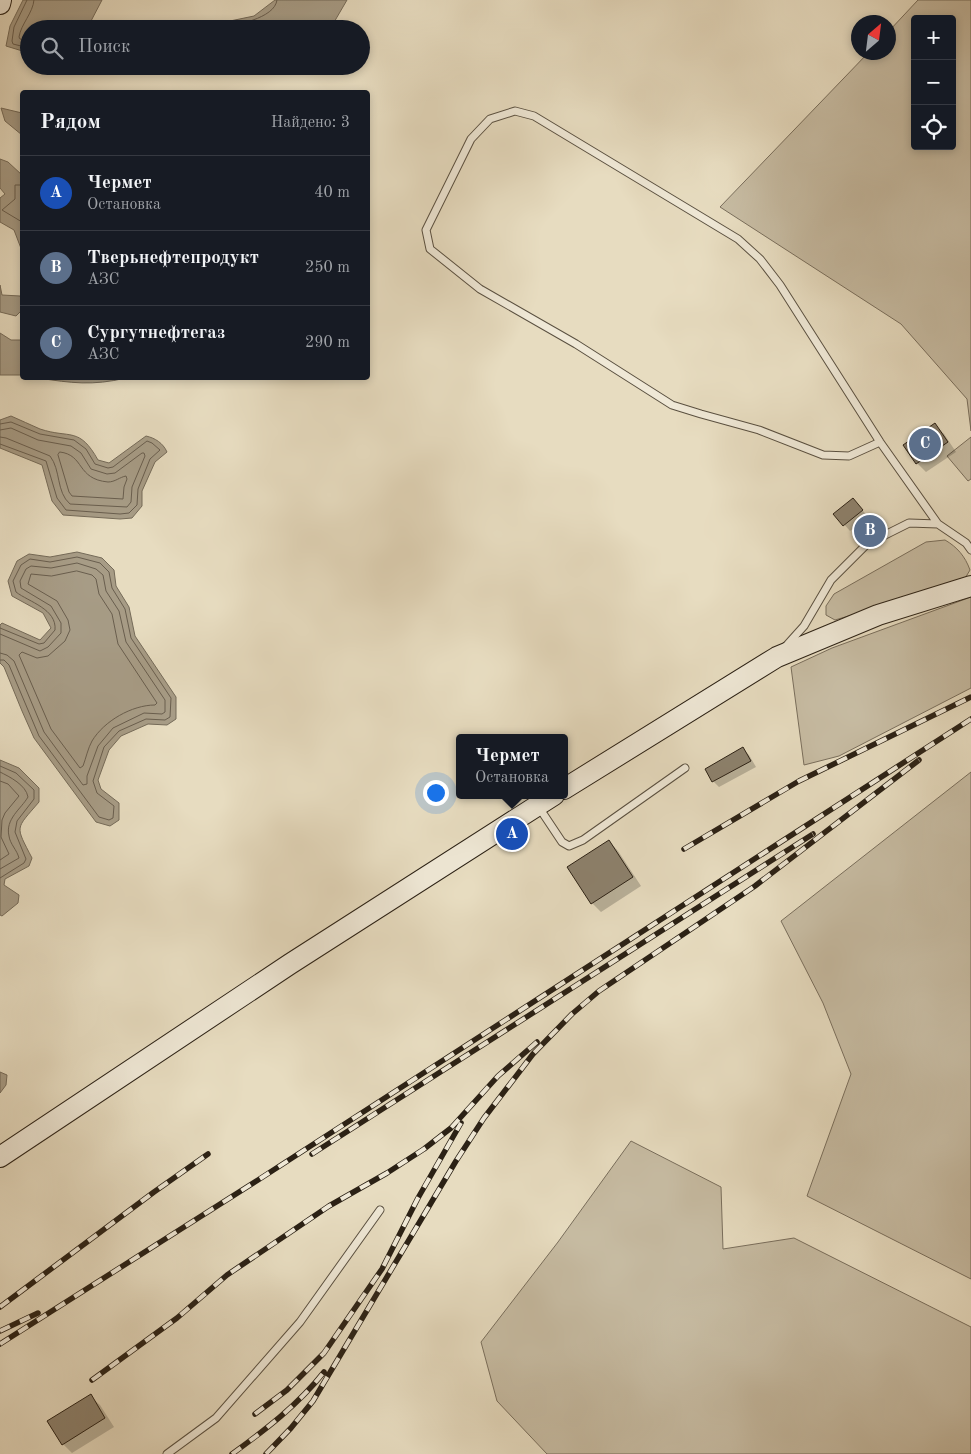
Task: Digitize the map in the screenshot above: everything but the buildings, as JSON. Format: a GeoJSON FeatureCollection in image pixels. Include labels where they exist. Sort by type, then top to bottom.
{"type":"FeatureCollection","features":[{"type":"Feature","properties":{"kind":"street"},"geometry":{"type":"LineString","coordinates":[[0,4],[2,0]]}},
{"type":"Feature","properties":{"kind":"street"},"geometry":{"type":"LineString","coordinates":[[568,787],[777,657],[878,615],[971,586]]}},
{"type":"Feature","properties":{"kind":"street"},"geometry":{"type":"LineString","coordinates":[[0,1157],[290,964],[546,800]]}},
{"type":"Feature","properties":{"kind":"lane"},"geometry":{"type":"LineString","coordinates":[[880,442],[849,456],[823,455],[760,430],[672,405],[576,344],[480,288],[430,249],[426,230],[471,139],[490,119],[515,111],[534,116],[738,239],[760,259],[780,285],[880,442],[938,524],[966,543],[971,550]]}},
{"type":"Feature","properties":{"kind":"lane"},"geometry":{"type":"LineString","coordinates":[[777,657],[804,626],[831,580],[867,544],[909,523],[938,524]]}},
{"type":"Feature","properties":{"kind":"lane"},"geometry":{"type":"LineString","coordinates":[[546,800],[562,842],[569,846],[583,840],[685,768]]}},
{"type":"Feature","properties":{"kind":"lane"},"geometry":{"type":"LineString","coordinates":[[167,1454],[223,1411],[300,1322],[380,1210]]}},
{"type":"Feature","properties":{"kind":"shaded area"},"geometry":{"type":"Polygon","coordinates":[[[918,0],[971,0],[971,431],[967,399],[901,324],[720,207],[861,60],[896,60],[896,24],[918,0]]]}},
{"type":"Feature","properties":{"kind":"shaded area"},"geometry":{"type":"Polygon","coordinates":[[[971,437],[971,479],[968,481],[947,456],[971,437]]]}},
{"type":"Feature","properties":{"kind":"shaded area"},"geometry":{"type":"Polygon","coordinates":[[[945,540],[960,552],[966,560],[970,570],[964,580],[835,620],[826,615],[826,606],[834,594],[926,542],[945,540]]]}},
{"type":"Feature","properties":{"kind":"shaded area"},"geometry":{"type":"Polygon","coordinates":[[[971,597],[971,688],[839,756],[804,765],[791,667],[832,648],[971,597]]]}},
{"type":"Feature","properties":{"kind":"shaded area"},"geometry":{"type":"Polygon","coordinates":[[[971,772],[971,1279],[807,1196],[851,1074],[823,1003],[781,921],[971,772]]]}},
{"type":"Feature","properties":{"kind":"shaded area"},"geometry":{"type":"Polygon","coordinates":[[[631,1141],[721,1187],[723,1249],[794,1238],[971,1327],[971,1454],[547,1454],[497,1401],[481,1342],[558,1242],[631,1141]]]}},
{"type":"Feature","properties":{"kind":"water"},"geometry":{"type":"Polygon","coordinates":[[[23,0],[102,0],[92,20],[20,20],[20,50],[6,46],[10,26],[23,0]]]}},
{"type":"Feature","properties":{"kind":"water"},"geometry":{"type":"Polygon","coordinates":[[[275,0],[347,0],[335,20],[235,20],[254,16],[275,0]]]}},
{"type":"Feature","properties":{"kind":"water"},"geometry":{"type":"Polygon","coordinates":[[[1,108],[20,113],[20,133],[5,121],[1,108]]]}},
{"type":"Feature","properties":{"kind":"water"},"geometry":{"type":"Polygon","coordinates":[[[0,159],[8,162],[20,173],[20,246],[14,230],[0,222],[0,198],[5,194],[0,188],[0,159]]]}},
{"type":"Feature","properties":{"kind":"water"},"geometry":{"type":"Polygon","coordinates":[[[0,285],[2,295],[20,296],[20,312],[16,316],[0,312],[0,285]]]}},
{"type":"Feature","properties":{"kind":"water"},"geometry":{"type":"Polygon","coordinates":[[[0,333],[11,340],[20,340],[20,375],[0,375],[0,333]]]}},
{"type":"Feature","properties":{"kind":"water"},"geometry":{"type":"Polygon","coordinates":[[[53,380],[114,380],[82,383],[53,380]]]}},
{"type":"Feature","properties":{"kind":"water"},"geometry":{"type":"Polygon","coordinates":[[[11,416],[40,429],[79,438],[85,442],[98,460],[109,463],[146,436],[158,441],[167,452],[155,462],[142,491],[142,506],[132,518],[120,519],[63,515],[52,501],[42,465],[0,448],[0,420],[11,416]]]}},
{"type":"Feature","properties":{"kind":"water"},"geometry":{"type":"Polygon","coordinates":[[[77,552],[102,558],[114,570],[116,586],[129,607],[135,636],[176,697],[176,719],[167,725],[148,724],[121,736],[109,750],[98,780],[101,789],[119,803],[119,820],[110,826],[96,822],[34,738],[4,667],[0,663],[0,625],[2,623],[40,640],[51,628],[43,613],[12,596],[8,581],[17,561],[29,554],[50,557],[77,552]]]}},
{"type":"Feature","properties":{"kind":"water"},"geometry":{"type":"Polygon","coordinates":[[[0,760],[19,768],[39,788],[39,802],[25,818],[20,828],[20,833],[32,858],[29,866],[5,879],[4,885],[19,895],[18,903],[2,916],[0,915],[0,760]]]}},
{"type":"Feature","properties":{"kind":"water"},"geometry":{"type":"Polygon","coordinates":[[[0,1072],[7,1075],[6,1085],[0,1093],[0,1072]]]}},
{"type":"Feature","properties":{"kind":"railway"},"geometry":{"type":"LineString","coordinates":[[684,849],[799,781],[971,697]]}},
{"type":"Feature","properties":{"kind":"railway"},"geometry":{"type":"LineString","coordinates":[[0,1344],[258,1180],[971,719]]}},
{"type":"Feature","properties":{"kind":"railway"},"geometry":{"type":"LineString","coordinates":[[266,1454],[313,1401],[456,1161],[484,1118],[533,1054],[572,1014],[599,991],[755,886],[919,760]]}},
{"type":"Feature","properties":{"kind":"railway"},"geometry":{"type":"LineString","coordinates":[[312,1154],[813,834]]}},
{"type":"Feature","properties":{"kind":"railway"},"geometry":{"type":"LineString","coordinates":[[92,1380],[177,1318],[227,1275],[329,1206],[387,1173],[424,1149],[451,1128],[498,1076],[537,1042]]}},
{"type":"Feature","properties":{"kind":"railway"},"geometry":{"type":"LineString","coordinates":[[255,1414],[287,1390],[324,1353],[382,1269],[418,1198],[461,1123]]}},
{"type":"Feature","properties":{"kind":"railway"},"geometry":{"type":"LineString","coordinates":[[0,1307],[208,1154]]}},
{"type":"Feature","properties":{"kind":"railway"},"geometry":{"type":"LineString","coordinates":[[0,1331],[38,1313]]}},
{"type":"Feature","properties":{"kind":"railway"},"geometry":{"type":"LineString","coordinates":[[232,1454],[292,1406],[324,1372]]}},
{"type":"Feature","properties":{"kind":"place","name":"Сургутнефтегаз"},"geometry":{"type":"Point","coordinates":[925,444]}},
{"type":"Feature","properties":{"kind":"place","name":"Тверьнефтепродукт"},"geometry":{"type":"Point","coordinates":[870,531]}},
{"type":"Feature","properties":{"kind":"place","name":"Чермет"},"geometry":{"type":"Point","coordinates":[512,834]}}]}
